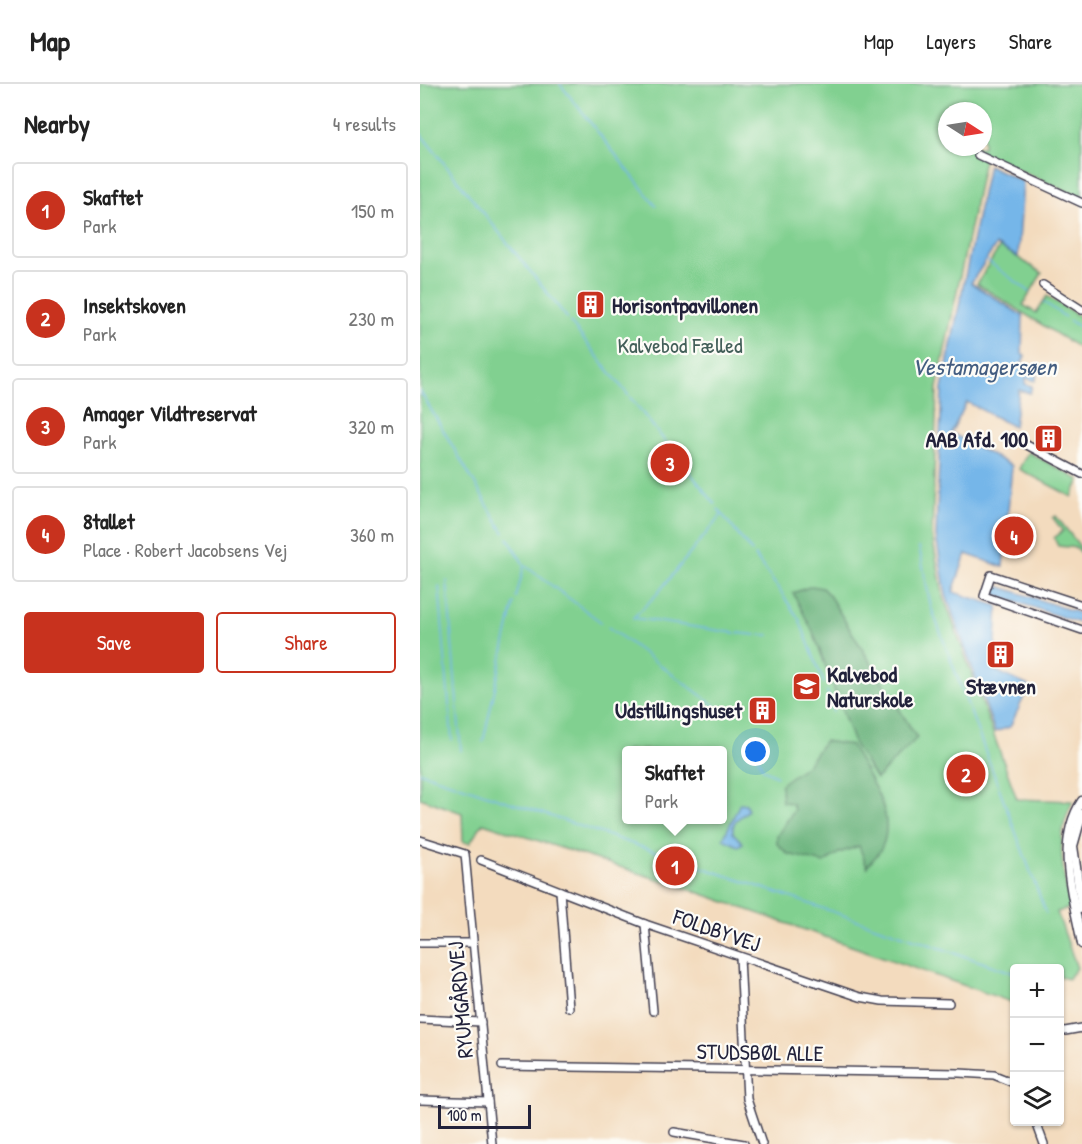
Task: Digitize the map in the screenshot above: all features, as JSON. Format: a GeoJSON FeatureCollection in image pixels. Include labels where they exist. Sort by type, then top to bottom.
{"type":"FeatureCollection","features":[{"type":"Feature","properties":{"kind":"street"},"geometry":{"type":"LineString","coordinates":[[980,156],[1082,203]]}},
{"type":"Feature","properties":{"kind":"street"},"geometry":{"type":"LineString","coordinates":[[1042,285],[1082,310]]}},
{"type":"Feature","properties":{"kind":"street"},"geometry":{"type":"LineString","coordinates":[[1023,443],[1082,474]]}},
{"type":"Feature","properties":{"kind":"street"},"geometry":{"type":"LineString","coordinates":[[1082,605],[991,575],[984,596],[1082,630]]}},
{"type":"Feature","properties":{"kind":"street"},"geometry":{"type":"LineString","coordinates":[[1082,801],[1072,820],[1067,845],[1082,944]]}},
{"type":"Feature","properties":{"kind":"street"},"geometry":{"type":"LineString","coordinates":[[1082,814],[1073,846],[1082,909]]}},
{"type":"Feature","properties":{"kind":"street","name":"RYUMGÅRDVEJ"},"geometry":{"type":"LineString","coordinates":[[420,840],[465,854],[492,1144]]}},
{"type":"Feature","properties":{"kind":"street","name":"FOLDBYVEJ"},"geometry":{"type":"LineString","coordinates":[[482,860],[645,924],[860,997],[882,1001],[949,1003]]}},
{"type":"Feature","properties":{"kind":"street"},"geometry":{"type":"LineString","coordinates":[[560,891],[569,1008]]}},
{"type":"Feature","properties":{"kind":"street"},"geometry":{"type":"LineString","coordinates":[[645,924],[653,1011]]}},
{"type":"Feature","properties":{"kind":"street"},"geometry":{"type":"LineString","coordinates":[[420,943],[473,943]]}},
{"type":"Feature","properties":{"kind":"street"},"geometry":{"type":"LineString","coordinates":[[740,957],[747,1099],[762,1144]]}},
{"type":"Feature","properties":{"kind":"street"},"geometry":{"type":"LineString","coordinates":[[420,1019],[481,1022]]}},
{"type":"Feature","properties":{"kind":"street"},"geometry":{"type":"LineString","coordinates":[[1065,1031],[1082,1028]]}},
{"type":"Feature","properties":{"kind":"street","name":"STUDSBØL ALLE"},"geometry":{"type":"LineString","coordinates":[[502,1066],[994,1075],[1010,1081]]}},
{"type":"Feature","properties":{"kind":"street"},"geometry":{"type":"LineString","coordinates":[[420,1100],[488,1102]]}},
{"type":"Feature","properties":{"kind":"street"},"geometry":{"type":"LineString","coordinates":[[1037,1126],[1044,1144]]}},
{"type":"Feature","properties":{"kind":"street"},"geometry":{"type":"LineString","coordinates":[[674,1132],[744,1144]]}},
{"type":"Feature","properties":{"kind":"green space","name":"Kalvebod Fælled"},"geometry":{"type":"Polygon","coordinates":[[[420,84],[1082,84],[1082,198],[987,156],[992,156],[992,102],[938,102],[938,156],[985,156],[937,388],[932,536],[943,595],[1017,799],[1073,801],[1067,814],[1062,841],[1063,867],[1070,908],[1057,912],[1077,968],[1068,979],[1064,978],[1064,964],[1010,964],[1010,1002],[691,890],[483,823],[470,843],[463,842],[462,813],[420,798],[420,84]]]}},
{"type":"Feature","properties":{"kind":"green space"},"geometry":{"type":"Polygon","coordinates":[[[1000,246],[1042,273],[1023,305],[1036,313],[1047,296],[1082,318],[1082,350],[977,284],[1000,246]]]}},
{"type":"Feature","properties":{"kind":"green space"},"geometry":{"type":"Polygon","coordinates":[[[1028,452],[1080,480],[1072,497],[1019,469],[1028,452]]]}},
{"type":"Feature","properties":{"kind":"green space"},"geometry":{"type":"Polygon","coordinates":[[[1056,516],[1082,549],[1082,555],[1077,548],[1058,546],[1054,538],[1063,531],[1053,518],[1056,516]]]}},
{"type":"Feature","properties":{"kind":"green space"},"geometry":{"type":"Polygon","coordinates":[[[812,586],[822,588],[829,595],[917,738],[876,779],[855,746],[813,632],[793,593],[812,586]]]}},
{"type":"Feature","properties":{"kind":"green space"},"geometry":{"type":"Polygon","coordinates":[[[824,741],[851,745],[872,782],[883,809],[886,822],[885,836],[880,851],[867,867],[859,846],[839,853],[824,863],[788,854],[777,844],[777,836],[794,810],[792,803],[782,802],[781,784],[808,764],[824,741]]]}},
{"type":"Feature","properties":{"kind":"water","name":"Vestamagersøen"},"geometry":{"type":"Polygon","coordinates":[[[988,165],[1023,182],[1018,257],[996,245],[971,283],[1023,316],[1022,354],[1025,356],[1020,368],[1037,376],[1035,381],[1026,378],[1025,384],[1032,386],[1030,393],[1019,390],[1014,427],[967,402],[951,433],[1012,466],[1003,567],[966,554],[953,592],[998,606],[994,670],[1029,686],[1010,727],[995,732],[946,595],[936,536],[942,389],[988,165]]]}},
{"type":"Feature","properties":{"kind":"water"},"geometry":{"type":"Polygon","coordinates":[[[992,584],[1082,614],[1082,624],[990,593],[992,584]]]}},
{"type":"Feature","properties":{"kind":"water"},"geometry":{"type":"Polygon","coordinates":[[[740,803],[746,804],[748,810],[734,824],[733,833],[743,843],[738,846],[723,839],[740,803]]]}},
{"type":"Feature","properties":{"kind":"waterway"},"geometry":{"type":"LineString","coordinates":[[560,84],[656,206]]}},
{"type":"Feature","properties":{"kind":"waterway"},"geometry":{"type":"LineString","coordinates":[[420,133],[568,319]]}},
{"type":"Feature","properties":{"kind":"waterway"},"geometry":{"type":"LineString","coordinates":[[986,260],[1030,292]]}},
{"type":"Feature","properties":{"kind":"waterway"},"geometry":{"type":"LineString","coordinates":[[1044,302],[1065,317]]}},
{"type":"Feature","properties":{"kind":"waterway"},"geometry":{"type":"LineString","coordinates":[[1069,320],[1082,329]]}},
{"type":"Feature","properties":{"kind":"waterway"},"geometry":{"type":"LineString","coordinates":[[570,322],[715,504]]}},
{"type":"Feature","properties":{"kind":"waterway"},"geometry":{"type":"LineString","coordinates":[[420,391],[504,533]]}},
{"type":"Feature","properties":{"kind":"waterway"},"geometry":{"type":"LineString","coordinates":[[718,509],[752,552]]}},
{"type":"Feature","properties":{"kind":"waterway"},"geometry":{"type":"LineString","coordinates":[[633,618],[657,594],[722,514]]}},
{"type":"Feature","properties":{"kind":"waterway"},"geometry":{"type":"LineString","coordinates":[[508,538],[524,565],[601,622]]}},
{"type":"Feature","properties":{"kind":"waterway"},"geometry":{"type":"LineString","coordinates":[[919,547],[931,607],[1046,913]]}},
{"type":"Feature","properties":{"kind":"waterway"},"geometry":{"type":"LineString","coordinates":[[755,556],[783,595]]}},
{"type":"Feature","properties":{"kind":"waterway"},"geometry":{"type":"LineString","coordinates":[[516,598],[524,566]]}},
{"type":"Feature","properties":{"kind":"waterway"},"geometry":{"type":"LineString","coordinates":[[447,581],[461,751]]}},
{"type":"Feature","properties":{"kind":"waterway"},"geometry":{"type":"LineString","coordinates":[[439,586],[452,740]]}},
{"type":"Feature","properties":{"kind":"waterway"},"geometry":{"type":"LineString","coordinates":[[784,597],[799,619],[824,683]]}},
{"type":"Feature","properties":{"kind":"waterway"},"geometry":{"type":"LineString","coordinates":[[483,742],[514,603]]}},
{"type":"Feature","properties":{"kind":"waterway"},"geometry":{"type":"LineString","coordinates":[[634,618],[735,633]]}},
{"type":"Feature","properties":{"kind":"waterway"},"geometry":{"type":"LineString","coordinates":[[608,627],[725,713]]}},
{"type":"Feature","properties":{"kind":"waterway"},"geometry":{"type":"LineString","coordinates":[[738,633],[756,635]]}},
{"type":"Feature","properties":{"kind":"waterway"},"geometry":{"type":"LineString","coordinates":[[760,635],[769,635]]}},
{"type":"Feature","properties":{"kind":"waterway"},"geometry":{"type":"LineString","coordinates":[[827,691],[833,712]]}},
{"type":"Feature","properties":{"kind":"waterway"},"geometry":{"type":"LineString","coordinates":[[758,758],[763,769],[777,776]]}},
{"type":"Feature","properties":{"kind":"waterway"},"geometry":{"type":"LineString","coordinates":[[420,772],[1010,972]]}},
{"type":"Feature","properties":{"kind":"place","name":"Horisontpavillonen"},"geometry":{"type":"Point","coordinates":[591,305]}},
{"type":"Feature","properties":{"kind":"place","name":"AAB Afd. 100"},"geometry":{"type":"Point","coordinates":[1049,439]}},
{"type":"Feature","properties":{"kind":"place","name":"Amager Vildtreservat"},"geometry":{"type":"Point","coordinates":[670,463]}},
{"type":"Feature","properties":{"kind":"place","name":"8tallet"},"geometry":{"type":"Point","coordinates":[1014,536]}},
{"type":"Feature","properties":{"kind":"place","name":"Stævnen"},"geometry":{"type":"Point","coordinates":[1001,654]}},
{"type":"Feature","properties":{"kind":"place","name":"Kalvebod Naturskole"},"geometry":{"type":"Point","coordinates":[806,687]}},
{"type":"Feature","properties":{"kind":"place","name":"Udstillingshuset"},"geometry":{"type":"Point","coordinates":[763,710]}},
{"type":"Feature","properties":{"kind":"place","name":"Insektskoven"},"geometry":{"type":"Point","coordinates":[966,774]}},
{"type":"Feature","properties":{"kind":"place","name":"Skaftet"},"geometry":{"type":"Point","coordinates":[675,866]}}]}
